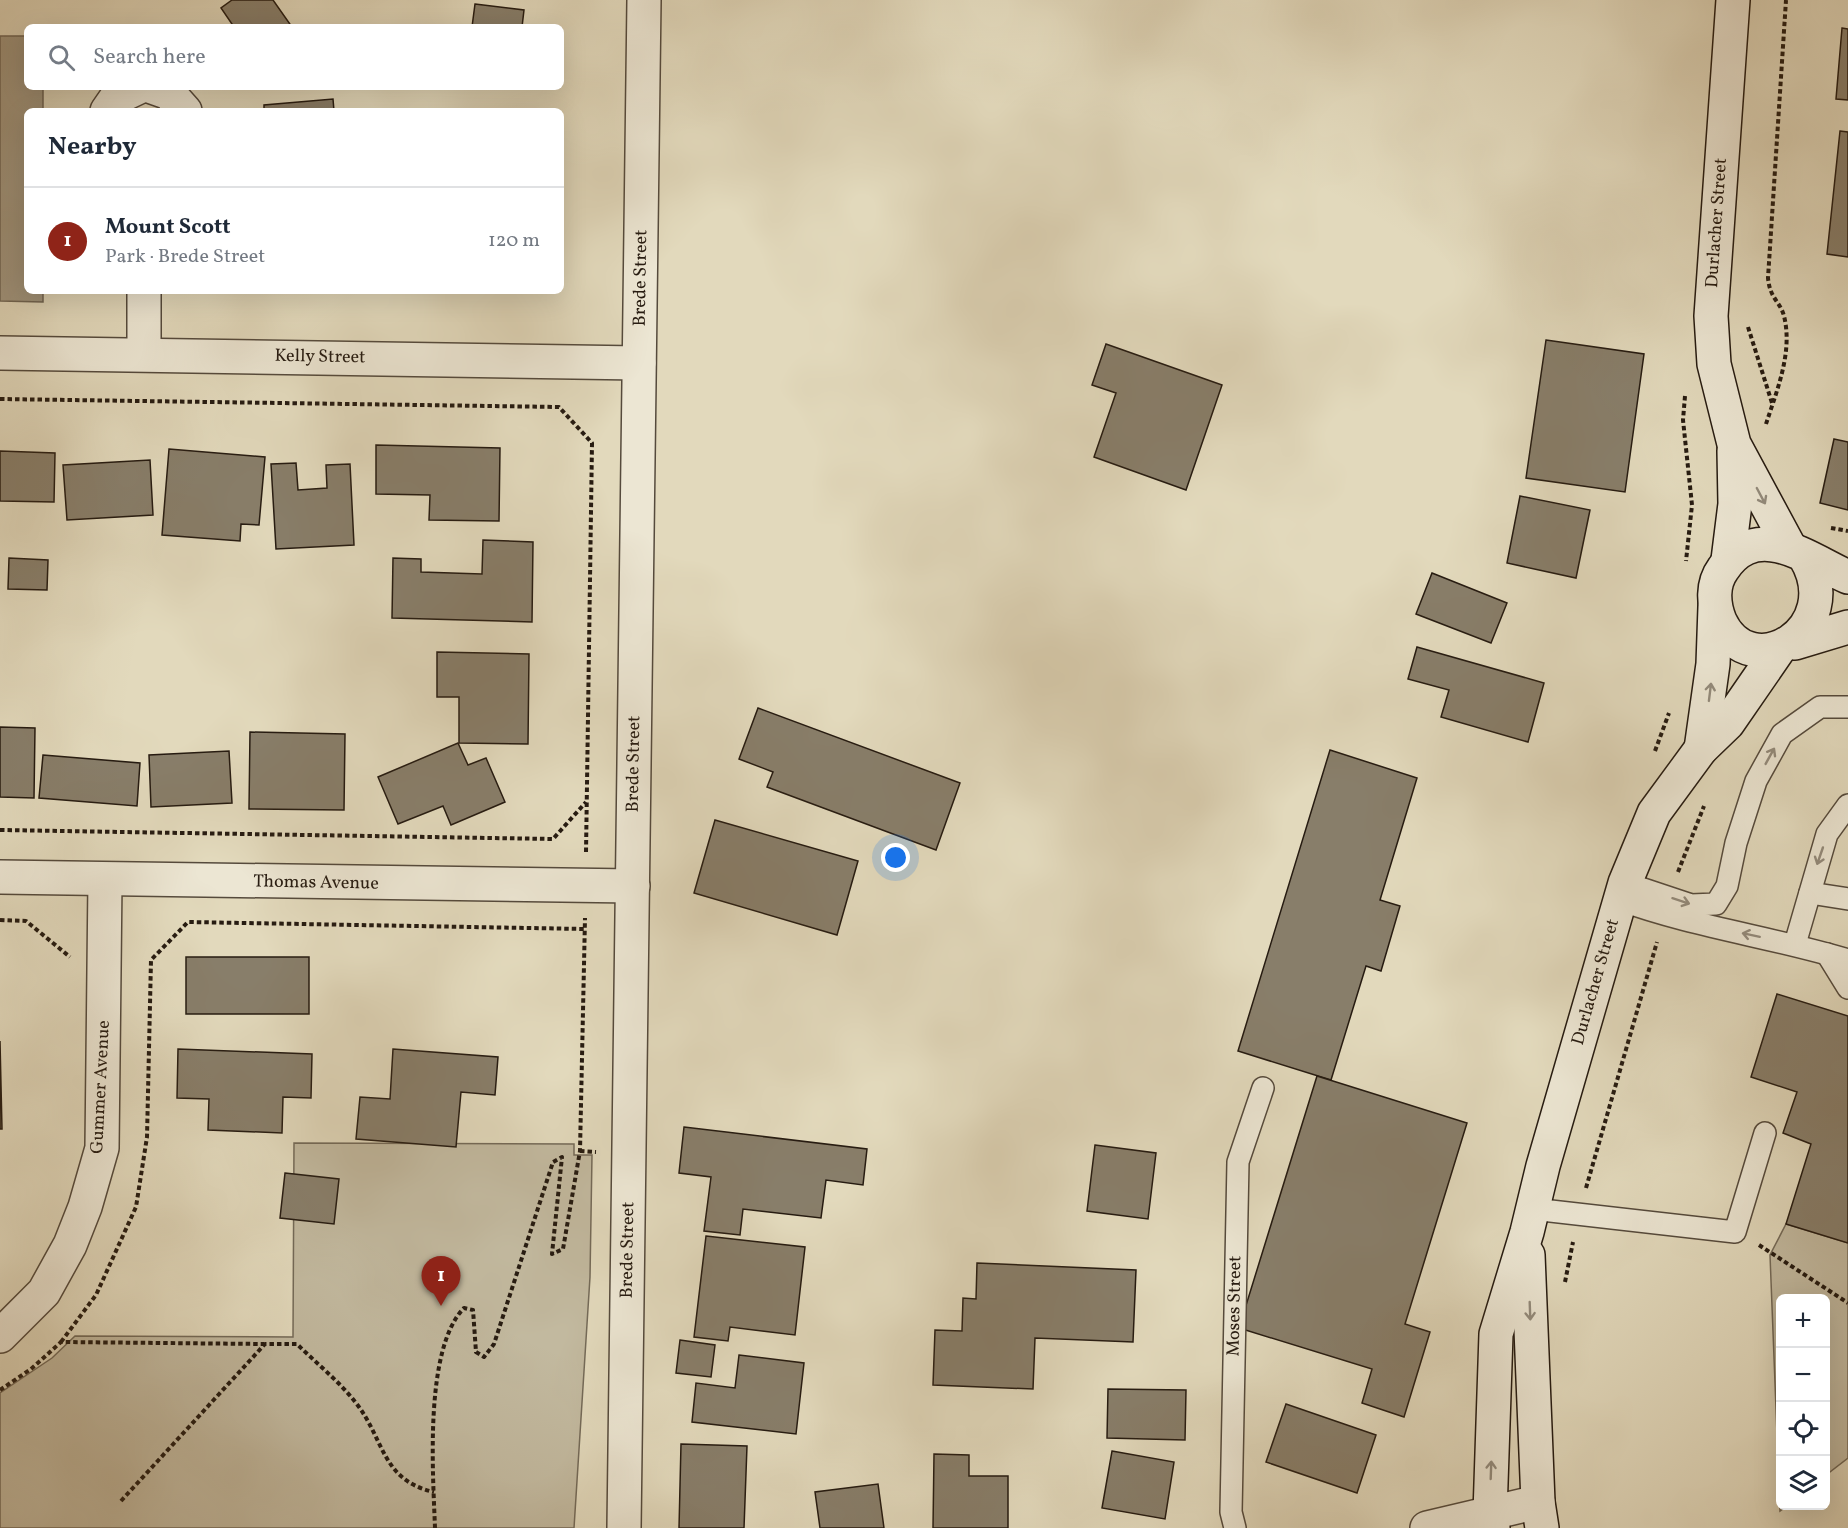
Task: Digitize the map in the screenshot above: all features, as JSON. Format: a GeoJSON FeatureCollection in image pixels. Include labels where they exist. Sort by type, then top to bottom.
{"type":"FeatureCollection","features":[{"type":"Feature","properties":{"kind":"street","name":"Brede Street"},"geometry":{"type":"LineString","coordinates":[[624,1528],[644,0]]}},
{"type":"Feature","properties":{"kind":"street","name":"Durlacher Street"},"geometry":{"type":"LineString","coordinates":[[1733,0],[1711,316],[1714,364],[1750,440],[1797,553]]}},
{"type":"Feature","properties":{"kind":"street"},"geometry":{"type":"LineString","coordinates":[[109,108],[116,98],[128,90]]}},
{"type":"Feature","properties":{"kind":"street"},"geometry":{"type":"LineString","coordinates":[[160,90],[169,93],[182,108]]}},
{"type":"Feature","properties":{"kind":"street"},"geometry":{"type":"LineString","coordinates":[[144,294],[144,354]]}},
{"type":"Feature","properties":{"kind":"street","name":"Kelly Street"},"geometry":{"type":"LineString","coordinates":[[0,352],[639,363]]}},
{"type":"Feature","properties":{"kind":"street","name":"Durlacher Street"},"geometry":{"type":"LineString","coordinates":[[1728,560],[1734,504],[1750,440]]}},
{"type":"Feature","properties":{"kind":"street"},"geometry":{"type":"LineString","coordinates":[[1848,576],[1774,543],[1757,544],[1741,550],[1728,560],[1717,582],[1715,607],[1721,623],[1739,641],[1762,650],[1787,646],[1848,627]]}},
{"type":"Feature","properties":{"kind":"street"},"geometry":{"type":"LineString","coordinates":[[1787,646],[1808,633],[1817,619],[1822,603],[1821,586],[1815,570],[1797,553]]}},
{"type":"Feature","properties":{"kind":"street","name":"Durlacher Street"},"geometry":{"type":"LineString","coordinates":[[1701,749],[1712,674],[1715,607]]}},
{"type":"Feature","properties":{"kind":"street","name":"Durlacher Street"},"geometry":{"type":"LineString","coordinates":[[1491,1520],[1496,1334],[1622,892],[1654,813],[1701,749],[1728,723],[1787,646]]}},
{"type":"Feature","properties":{"kind":"street","name":"Thomas Avenue"},"geometry":{"type":"LineString","coordinates":[[0,877],[633,886]]}},
{"type":"Feature","properties":{"kind":"street","name":"Gummer Avenue"},"geometry":{"type":"LineString","coordinates":[[0,1336],[44,1292],[65,1254],[85,1207],[102,1148],[105,880]]}},
{"type":"Feature","properties":{"kind":"street","name":"Durlacher Street"},"geometry":{"type":"LineString","coordinates":[[1530,1220],[1540,1515]]}},
{"type":"Feature","properties":{"kind":"street"},"geometry":{"type":"LineString","coordinates":[[1427,1528],[1540,1515]]}},
{"type":"Feature","properties":{"kind":"lane"},"geometry":{"type":"LineString","coordinates":[[1622,892],[1691,905],[1716,904],[1727,886],[1736,843],[1756,781],[1782,734],[1820,707],[1848,707]]}},
{"type":"Feature","properties":{"kind":"lane"},"geometry":{"type":"LineString","coordinates":[[1796,944],[1831,827],[1848,805]]}},
{"type":"Feature","properties":{"kind":"lane"},"geometry":{"type":"LineString","coordinates":[[1622,892],[1664,916],[1796,944],[1848,960]]}},
{"type":"Feature","properties":{"kind":"lane"},"geometry":{"type":"LineString","coordinates":[[1810,893],[1848,899]]}},
{"type":"Feature","properties":{"kind":"lane"},"geometry":{"type":"LineString","coordinates":[[1827,954],[1848,988]]}},
{"type":"Feature","properties":{"kind":"lane","name":"Moses Street"},"geometry":{"type":"LineString","coordinates":[[1235,1528],[1232,1512],[1238,1162],[1263,1088]]}},
{"type":"Feature","properties":{"kind":"lane"},"geometry":{"type":"LineString","coordinates":[[1530,1220],[1735,1232],[1765,1133]]}},
{"type":"Feature","properties":{"kind":"path"},"geometry":{"type":"LineString","coordinates":[[1750,440],[1783,374],[1785,350],[1785,318],[1772,297],[1768,278],[1786,0]]}},
{"type":"Feature","properties":{"kind":"path"},"geometry":{"type":"LineString","coordinates":[[1685,386],[1683,420],[1692,505],[1685,571]]}},
{"type":"Feature","properties":{"kind":"path"},"geometry":{"type":"LineString","coordinates":[[0,399],[559,407],[592,443],[586,856]]}},
{"type":"Feature","properties":{"kind":"path"},"geometry":{"type":"LineString","coordinates":[[1827,527],[1848,531]]}},
{"type":"Feature","properties":{"kind":"path"},"geometry":{"type":"LineString","coordinates":[[1652,756],[1672,705]]}},
{"type":"Feature","properties":{"kind":"path"},"geometry":{"type":"LineString","coordinates":[[0,830],[553,839],[587,802]]}},
{"type":"Feature","properties":{"kind":"path"},"geometry":{"type":"LineString","coordinates":[[435,1528],[435,1385],[444,1348],[457,1315],[464,1308],[474,1310],[476,1352],[484,1357],[494,1344],[553,1162],[562,1157],[552,1254],[563,1249],[580,1151],[585,913]]}},
{"type":"Feature","properties":{"kind":"path"},"geometry":{"type":"LineString","coordinates":[[0,920],[26,921],[74,960]]}},
{"type":"Feature","properties":{"kind":"path"},"geometry":{"type":"LineString","coordinates":[[0,1390],[32,1369],[61,1342],[96,1295],[136,1207],[147,1137],[151,960],[188,922],[585,929]]}},
{"type":"Feature","properties":{"kind":"path"},"geometry":{"type":"LineString","coordinates":[[1772,1251],[1848,1303]]}},
{"type":"Feature","properties":{"kind":"path"},"geometry":{"type":"LineString","coordinates":[[61,1342],[297,1344],[357,1403],[398,1477],[416,1488],[434,1492]]}},
{"type":"Feature","properties":{"kind":"path"},"geometry":{"type":"LineString","coordinates":[[121,1501],[265,1344]]}},
{"type":"Feature","properties":{"kind":"shaded area"},"geometry":{"type":"Polygon","coordinates":[[[0,36],[24,36],[24,90],[43,90],[43,108],[24,108],[24,294],[43,294],[43,302],[0,301],[0,36]]]}},
{"type":"Feature","properties":{"kind":"shaded area"},"geometry":{"type":"Polygon","coordinates":[[[294,1143],[574,1144],[574,1155],[592,1155],[590,1277],[574,1528],[0,1528],[0,1393],[52,1358],[75,1336],[293,1337],[294,1143]]]}},
{"type":"Feature","properties":{"kind":"shaded area"},"geometry":{"type":"Polygon","coordinates":[[[1786,1224],[1848,1243],[1848,1458],[1830,1472],[1830,1294],[1776,1294],[1776,1409],[1770,1255],[1786,1224]]]}},
{"type":"Feature","properties":{"kind":"building"},"geometry":{"type":"Polygon","coordinates":[[[232,0],[273,0],[290,24],[232,24],[221,8],[232,0]]]}},
{"type":"Feature","properties":{"kind":"building"},"geometry":{"type":"Polygon","coordinates":[[[475,4],[524,10],[522,24],[472,24],[475,4]]]}},
{"type":"Feature","properties":{"kind":"building"},"geometry":{"type":"Polygon","coordinates":[[[1842,28],[1848,29],[1848,100],[1836,99],[1842,28]]]}},
{"type":"Feature","properties":{"kind":"building"},"geometry":{"type":"Polygon","coordinates":[[[333,99],[334,108],[264,108],[264,105],[333,99]]]}},
{"type":"Feature","properties":{"kind":"building"},"geometry":{"type":"Polygon","coordinates":[[[1840,131],[1848,132],[1848,257],[1827,254],[1840,131]]]}},
{"type":"Feature","properties":{"kind":"building"},"geometry":{"type":"Polygon","coordinates":[[[1546,340],[1644,354],[1625,492],[1526,478],[1546,340]]]}},
{"type":"Feature","properties":{"kind":"building"},"geometry":{"type":"Polygon","coordinates":[[[1106,344],[1222,385],[1186,490],[1094,457],[1116,393],[1092,385],[1106,344]]]}},
{"type":"Feature","properties":{"kind":"building"},"geometry":{"type":"Polygon","coordinates":[[[1834,439],[1848,442],[1848,510],[1820,503],[1834,439]]]}},
{"type":"Feature","properties":{"kind":"building"},"geometry":{"type":"Polygon","coordinates":[[[376,445],[500,448],[499,521],[429,520],[430,495],[376,494],[376,445]]]}},
{"type":"Feature","properties":{"kind":"building"},"geometry":{"type":"Polygon","coordinates":[[[169,449],[265,457],[259,525],[241,524],[240,541],[162,535],[169,449]]]}},
{"type":"Feature","properties":{"kind":"building"},"geometry":{"type":"Polygon","coordinates":[[[0,451],[55,453],[54,502],[0,501],[0,451]]]}},
{"type":"Feature","properties":{"kind":"building"},"geometry":{"type":"Polygon","coordinates":[[[150,460],[153,515],[67,520],[63,465],[150,460]]]}},
{"type":"Feature","properties":{"kind":"building"},"geometry":{"type":"Polygon","coordinates":[[[296,463],[298,490],[327,488],[326,465],[350,464],[354,545],[276,549],[271,464],[296,463]]]}},
{"type":"Feature","properties":{"kind":"building"},"geometry":{"type":"Polygon","coordinates":[[[1520,496],[1590,510],[1576,578],[1507,563],[1520,496]]]}},
{"type":"Feature","properties":{"kind":"building"},"geometry":{"type":"Polygon","coordinates":[[[483,540],[533,542],[532,622],[392,618],[393,558],[421,559],[421,572],[482,574],[483,540]]]}},
{"type":"Feature","properties":{"kind":"building"},"geometry":{"type":"Polygon","coordinates":[[[9,558],[48,560],[47,590],[8,589],[9,558]]]}},
{"type":"Feature","properties":{"kind":"building"},"geometry":{"type":"Polygon","coordinates":[[[1432,573],[1507,603],[1491,643],[1416,614],[1432,573]]]}},
{"type":"Feature","properties":{"kind":"building"},"geometry":{"type":"Polygon","coordinates":[[[1417,647],[1544,683],[1528,742],[1441,717],[1449,690],[1408,679],[1417,647]]]}},
{"type":"Feature","properties":{"kind":"building"},"geometry":{"type":"Polygon","coordinates":[[[437,652],[529,654],[528,744],[459,743],[459,697],[437,697],[437,652]]]}},
{"type":"Feature","properties":{"kind":"building"},"geometry":{"type":"Polygon","coordinates":[[[758,708],[960,783],[936,850],[767,787],[773,772],[739,759],[758,708]]]}},
{"type":"Feature","properties":{"kind":"building"},"geometry":{"type":"Polygon","coordinates":[[[0,727],[35,728],[34,798],[0,797],[0,727]]]}},
{"type":"Feature","properties":{"kind":"building"},"geometry":{"type":"Polygon","coordinates":[[[250,732],[345,734],[344,810],[249,809],[250,732]]]}},
{"type":"Feature","properties":{"kind":"building"},"geometry":{"type":"Polygon","coordinates":[[[458,743],[468,765],[486,758],[505,802],[451,825],[443,806],[398,824],[378,777],[458,743]]]}},
{"type":"Feature","properties":{"kind":"building"},"geometry":{"type":"Polygon","coordinates":[[[1330,750],[1417,778],[1380,900],[1400,906],[1381,971],[1366,966],[1331,1080],[1238,1051],[1330,750]]]}},
{"type":"Feature","properties":{"kind":"building"},"geometry":{"type":"Polygon","coordinates":[[[229,751],[232,803],[151,807],[149,755],[229,751]]]}},
{"type":"Feature","properties":{"kind":"building"},"geometry":{"type":"Polygon","coordinates":[[[43,755],[140,763],[137,806],[39,798],[43,755]]]}},
{"type":"Feature","properties":{"kind":"building"},"geometry":{"type":"Polygon","coordinates":[[[715,820],[858,861],[837,935],[694,893],[715,820]]]}},
{"type":"Feature","properties":{"kind":"building"},"geometry":{"type":"Polygon","coordinates":[[[186,957],[309,957],[309,1014],[186,1014],[186,957]]]}},
{"type":"Feature","properties":{"kind":"building"},"geometry":{"type":"Polygon","coordinates":[[[1777,994],[1848,1016],[1848,1243],[1786,1224],[1811,1144],[1783,1133],[1797,1092],[1751,1077],[1777,994]]]}},
{"type":"Feature","properties":{"kind":"building"},"geometry":{"type":"Polygon","coordinates":[[[0,1041],[2,1129],[0,1129],[0,1041]]]}},
{"type":"Feature","properties":{"kind":"building"},"geometry":{"type":"Polygon","coordinates":[[[178,1049],[312,1054],[311,1098],[283,1097],[282,1133],[208,1130],[209,1099],[177,1098],[178,1049]]]}},
{"type":"Feature","properties":{"kind":"building"},"geometry":{"type":"Polygon","coordinates":[[[393,1049],[498,1057],[495,1095],[461,1092],[456,1147],[356,1139],[360,1097],[390,1099],[393,1049]]]}},
{"type":"Feature","properties":{"kind":"building"},"geometry":{"type":"Polygon","coordinates":[[[1317,1076],[1467,1123],[1405,1324],[1430,1332],[1404,1417],[1362,1403],[1372,1369],[1239,1328],[1317,1076]]]}},
{"type":"Feature","properties":{"kind":"building"},"geometry":{"type":"Polygon","coordinates":[[[684,1127],[867,1149],[863,1185],[826,1180],[821,1218],[743,1209],[740,1235],[704,1231],[711,1177],[679,1173],[684,1127]]]}},
{"type":"Feature","properties":{"kind":"building"},"geometry":{"type":"Polygon","coordinates":[[[1095,1145],[1156,1153],[1148,1219],[1087,1211],[1095,1145]]]}},
{"type":"Feature","properties":{"kind":"building"},"geometry":{"type":"Polygon","coordinates":[[[285,1173],[339,1179],[334,1224],[280,1218],[285,1173]]]}},
{"type":"Feature","properties":{"kind":"building"},"geometry":{"type":"Polygon","coordinates":[[[706,1236],[805,1247],[795,1335],[730,1327],[728,1341],[694,1337],[706,1236]]]}},
{"type":"Feature","properties":{"kind":"building"},"geometry":{"type":"Polygon","coordinates":[[[977,1263],[1136,1270],[1133,1342],[1035,1338],[1033,1389],[933,1385],[935,1330],[962,1331],[963,1298],[976,1299],[977,1263]]]}},
{"type":"Feature","properties":{"kind":"building"},"geometry":{"type":"Polygon","coordinates":[[[680,1340],[715,1345],[711,1377],[676,1373],[680,1340]]]}},
{"type":"Feature","properties":{"kind":"building"},"geometry":{"type":"Polygon","coordinates":[[[739,1355],[804,1363],[796,1434],[692,1422],[696,1383],[735,1388],[739,1355]]]}},
{"type":"Feature","properties":{"kind":"building"},"geometry":{"type":"Polygon","coordinates":[[[1108,1389],[1186,1390],[1185,1440],[1107,1438],[1108,1389]]]}},
{"type":"Feature","properties":{"kind":"building"},"geometry":{"type":"Polygon","coordinates":[[[1286,1404],[1376,1435],[1357,1493],[1266,1462],[1286,1404]]]}},
{"type":"Feature","properties":{"kind":"building"},"geometry":{"type":"Polygon","coordinates":[[[681,1444],[747,1446],[744,1528],[679,1528],[681,1444]]]}},
{"type":"Feature","properties":{"kind":"building"},"geometry":{"type":"Polygon","coordinates":[[[1112,1451],[1174,1462],[1165,1519],[1102,1508],[1112,1451]]]}},
{"type":"Feature","properties":{"kind":"building"},"geometry":{"type":"Polygon","coordinates":[[[934,1454],[969,1455],[969,1476],[1008,1476],[1008,1528],[933,1528],[934,1454]]]}},
{"type":"Feature","properties":{"kind":"building"},"geometry":{"type":"Polygon","coordinates":[[[878,1484],[884,1528],[820,1528],[815,1492],[878,1484]]]}},
{"type":"Feature","properties":{"kind":"place","name":"Mount Scott"},"geometry":{"type":"Point","coordinates":[441,1306]}}]}
